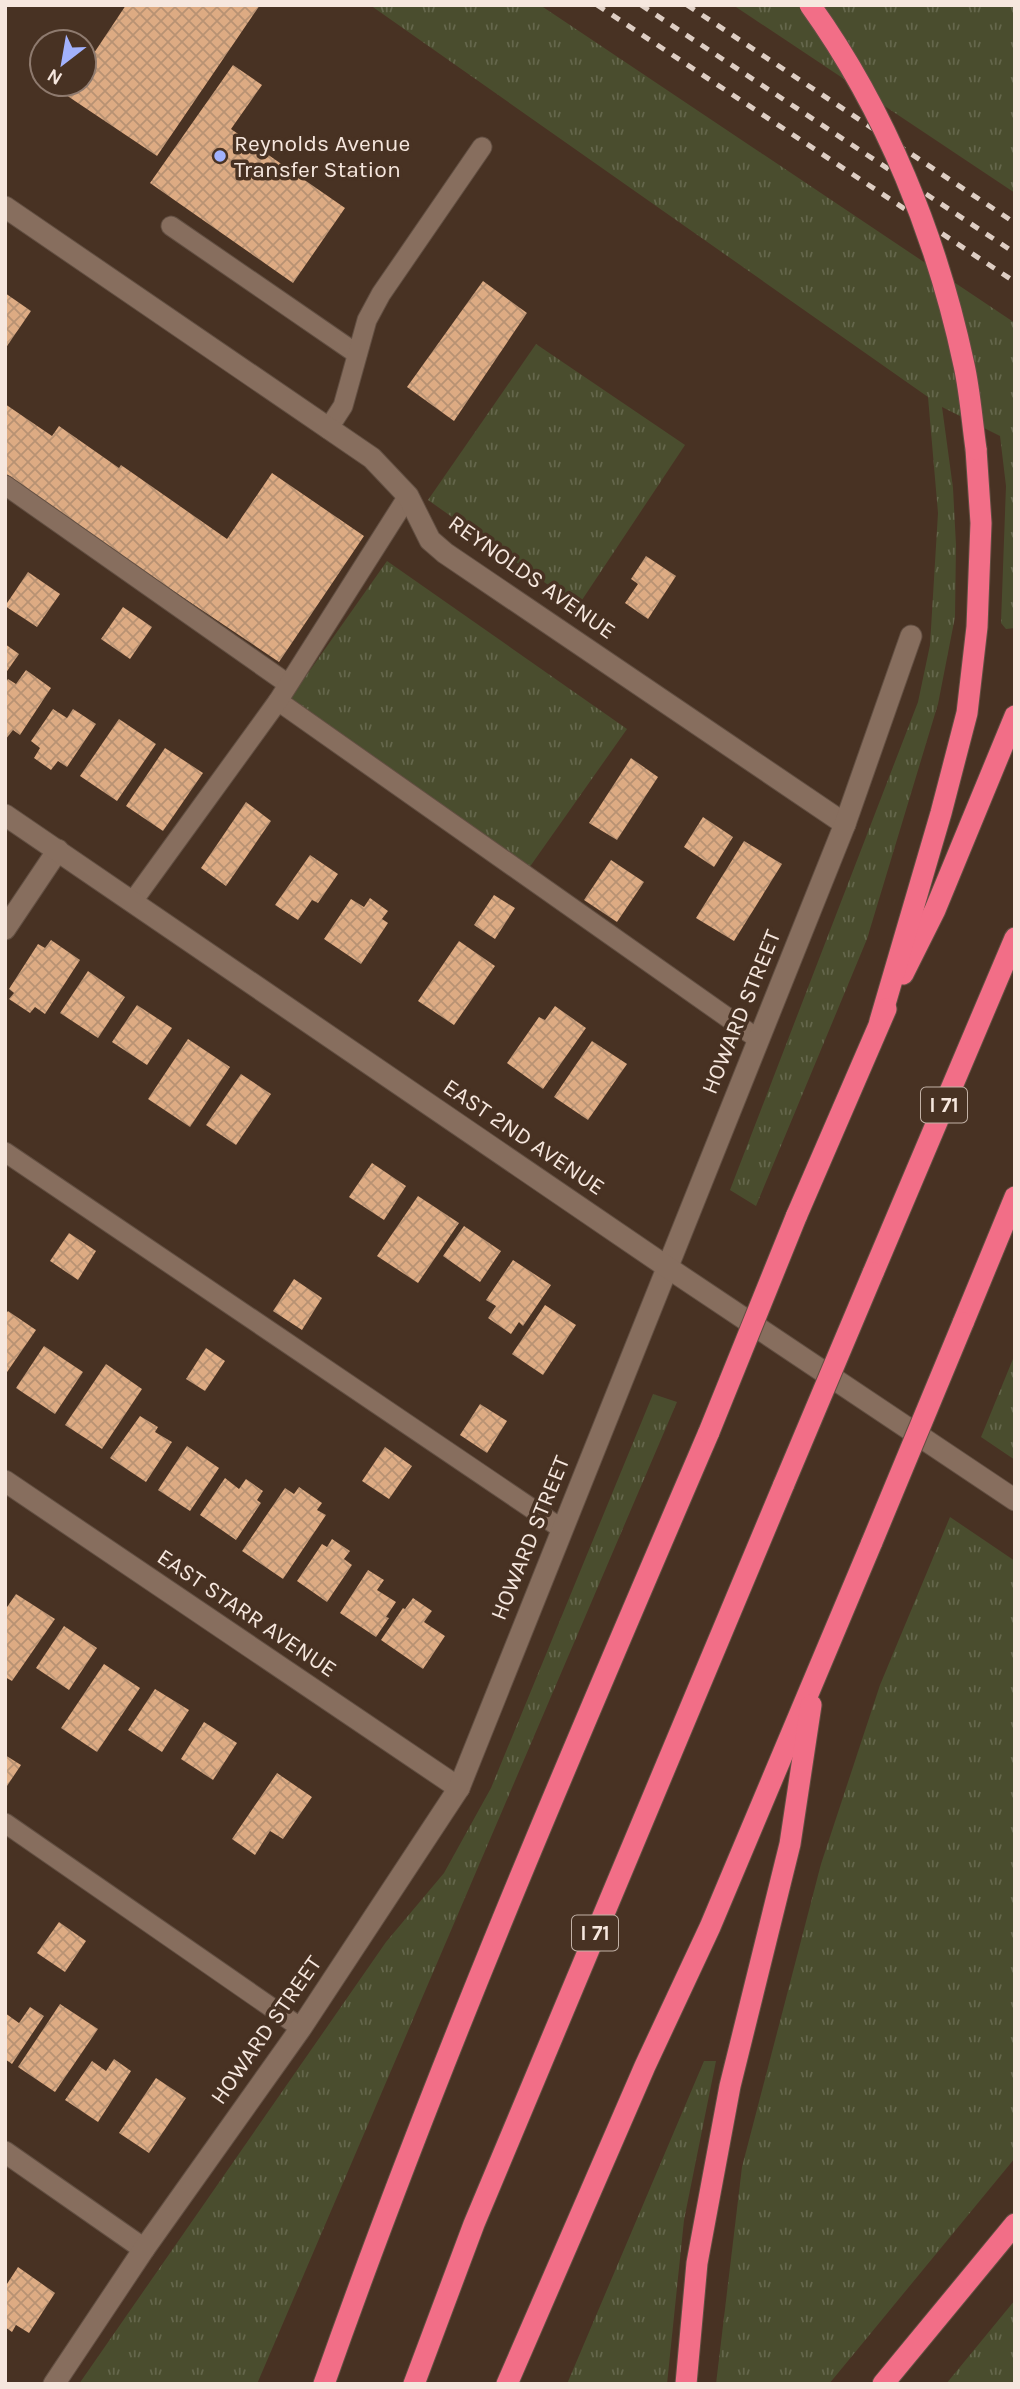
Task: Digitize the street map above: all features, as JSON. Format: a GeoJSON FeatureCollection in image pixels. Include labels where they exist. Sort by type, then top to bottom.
{"type":"FeatureCollection","features":[{"type":"Feature","properties":{"kind":"highway"},"geometry":{"type":"LineString","coordinates":[[810,5],[861,86],[894,152],[936,259],[964,365],[976,449],[981,523],[977,627],[967,713],[941,813],[880,1021]]}},
{"type":"Feature","properties":{"kind":"highway"},"geometry":{"type":"LineString","coordinates":[[324,2384],[363,2275],[467,2008],[709,1432],[796,1217],[880,1021],[935,910],[1015,716]]}},
{"type":"Feature","properties":{"kind":"highway","name":"I 71"},"geometry":{"type":"LineString","coordinates":[[414,2384],[474,2224],[1015,938]]}},
{"type":"Feature","properties":{"kind":"highway"},"geometry":{"type":"LineString","coordinates":[[507,2384],[645,2066],[710,1927],[1015,1197]]}},
{"type":"Feature","properties":{"kind":"highway"},"geometry":{"type":"LineString","coordinates":[[686,2384],[700,2250],[730,2086],[790,1844],[816,1673]]}},
{"type":"Feature","properties":{"kind":"highway"},"geometry":{"type":"LineString","coordinates":[[883,2384],[1015,2224]]}},
{"type":"Feature","properties":{"kind":"highway"},"geometry":{"type":"LineString","coordinates":[[311,2384],[363,2275]]}},
{"type":"Feature","properties":{"kind":"street","name":"REYNOLDS AVENUE"},"geometry":{"type":"LineString","coordinates":[[5,207],[372,458],[408,496],[430,540],[445,552],[845,824]]}},
{"type":"Feature","properties":{"kind":"street","name":"HOWARD STREET"},"geometry":{"type":"LineString","coordinates":[[54,2384],[144,2249],[301,2028],[459,1788],[845,824],[911,636]]}},
{"type":"Feature","properties":{"kind":"street","name":"EAST 2ND AVENUE"},"geometry":{"type":"LineString","coordinates":[[5,815],[667,1267],[1015,1500]]}},
{"type":"Feature","properties":{"kind":"street"},"geometry":{"type":"LineString","coordinates":[[5,929],[58,850]]}},
{"type":"Feature","properties":{"kind":"street","name":"EAST STARR AVENUE"},"geometry":{"type":"LineString","coordinates":[[5,1481],[459,1788]]}},
{"type":"Feature","properties":{"kind":"street"},"geometry":{"type":"LineString","coordinates":[[5,2152],[144,2249]]}},
{"type":"Feature","properties":{"kind":"lane"},"geometry":{"type":"LineString","coordinates":[[328,429],[342,406],[367,320],[381,294],[482,147]]}},
{"type":"Feature","properties":{"kind":"lane"},"geometry":{"type":"LineString","coordinates":[[171,226],[357,354]]}},
{"type":"Feature","properties":{"kind":"lane"},"geometry":{"type":"LineString","coordinates":[[5,485],[758,1040]]}},
{"type":"Feature","properties":{"kind":"lane"},"geometry":{"type":"LineString","coordinates":[[133,901],[283,692],[408,496]]}},
{"type":"Feature","properties":{"kind":"lane"},"geometry":{"type":"LineString","coordinates":[[5,1152],[562,1529]]}},
{"type":"Feature","properties":{"kind":"lane"},"geometry":{"type":"LineString","coordinates":[[5,1824],[301,2028]]}},
{"type":"Feature","properties":{"kind":"green space"},"geometry":{"type":"Polygon","coordinates":[[[370,5],[540,5],[1015,323],[1015,628],[1006,629],[1001,623],[1006,486],[1000,436],[942,407],[953,488],[956,545],[955,617],[938,704],[867,939],[756,1206],[730,1190],[918,702],[930,645],[938,513],[928,397],[370,5]]]}},
{"type":"Feature","properties":{"kind":"green space"},"geometry":{"type":"Polygon","coordinates":[[[733,5],[1015,5],[1015,193],[733,5]]]}},
{"type":"Feature","properties":{"kind":"green space"},"geometry":{"type":"Polygon","coordinates":[[[536,344],[685,445],[578,606],[428,500],[536,344]]]}},
{"type":"Feature","properties":{"kind":"green space"},"geometry":{"type":"Polygon","coordinates":[[[387,561],[627,729],[529,868],[289,700],[387,561]]]}},
{"type":"Feature","properties":{"kind":"green space"},"geometry":{"type":"Polygon","coordinates":[[[1015,1354],[1015,1460],[981,1437],[1015,1354]]]}},
{"type":"Feature","properties":{"kind":"green space"},"geometry":{"type":"Polygon","coordinates":[[[653,1394],[677,1402],[257,2384],[79,2384],[386,1942],[444,1873],[491,1788],[653,1394]]]}},
{"type":"Feature","properties":{"kind":"green space"},"geometry":{"type":"Polygon","coordinates":[[[950,1517],[1015,1561],[1015,2158],[829,2384],[716,2384],[742,2167],[821,1864],[880,1685],[950,1517]]]}},
{"type":"Feature","properties":{"kind":"green space"},"geometry":{"type":"Polygon","coordinates":[[[704,2061],[716,2061],[684,2220],[667,2384],[567,2384],[704,2061]]]}},
{"type":"Feature","properties":{"kind":"green space"},"geometry":{"type":"Polygon","coordinates":[[[1015,2300],[1015,2384],[946,2384],[1015,2300]]]}},
{"type":"Feature","properties":{"kind":"building"},"geometry":{"type":"Polygon","coordinates":[[[126,5],[260,5],[157,156],[70,98],[98,98],[98,47],[126,5]]]}},
{"type":"Feature","properties":{"kind":"building","name":"Reynolds Avenue Transfer Station"},"geometry":{"type":"Polygon","coordinates":[[[233,65],[262,85],[231,129],[345,208],[293,283],[150,183],[233,65]]]}},
{"type":"Feature","properties":{"kind":"building"},"geometry":{"type":"Polygon","coordinates":[[[483,281],[527,313],[454,421],[407,387],[483,281]]]}},
{"type":"Feature","properties":{"kind":"building"},"geometry":{"type":"Polygon","coordinates":[[[5,293],[31,311],[5,349],[5,293]]]}},
{"type":"Feature","properties":{"kind":"building"},"geometry":{"type":"Polygon","coordinates":[[[5,404],[52,436],[59,426],[119,468],[121,465],[227,539],[272,473],[364,536],[279,662],[17,486],[19,483],[5,473],[5,404]]]}},
{"type":"Feature","properties":{"kind":"building"},"geometry":{"type":"Polygon","coordinates":[[[646,556],[676,576],[648,619],[625,603],[638,584],[631,579],[646,556]]]}},
{"type":"Feature","properties":{"kind":"building"},"geometry":{"type":"Polygon","coordinates":[[[28,572],[60,594],[37,627],[5,606],[28,572]]]}},
{"type":"Feature","properties":{"kind":"building"},"geometry":{"type":"Polygon","coordinates":[[[123,607],[152,627],[130,659],[101,639],[123,607]]]}},
{"type":"Feature","properties":{"kind":"building"},"geometry":{"type":"Polygon","coordinates":[[[5,644],[19,654],[5,674],[5,644]]]}},
{"type":"Feature","properties":{"kind":"building"},"geometry":{"type":"Polygon","coordinates":[[[26,670],[51,688],[20,735],[13,730],[5,740],[5,683],[8,679],[16,684],[26,670]]]}},
{"type":"Feature","properties":{"kind":"building"},"geometry":{"type":"Polygon","coordinates":[[[53,709],[67,718],[73,709],[96,724],[67,767],[58,761],[51,770],[34,758],[40,748],[31,741],[53,709]]]}},
{"type":"Feature","properties":{"kind":"building"},"geometry":{"type":"Polygon","coordinates":[[[119,719],[156,744],[117,801],[80,776],[119,719]]]}},
{"type":"Feature","properties":{"kind":"building"},"geometry":{"type":"Polygon","coordinates":[[[165,748],[203,773],[163,831],[126,806],[165,748]]]}},
{"type":"Feature","properties":{"kind":"building"},"geometry":{"type":"Polygon","coordinates":[[[631,758],[658,777],[617,840],[589,823],[631,758]]]}},
{"type":"Feature","properties":{"kind":"building"},"geometry":{"type":"Polygon","coordinates":[[[246,802],[271,821],[226,886],[201,868],[246,802]]]}},
{"type":"Feature","properties":{"kind":"building"},"geometry":{"type":"Polygon","coordinates":[[[703,817],[733,837],[714,867],[684,847],[703,817]]]}},
{"type":"Feature","properties":{"kind":"building"},"geometry":{"type":"Polygon","coordinates":[[[744,841],[782,864],[734,941],[696,918],[744,841]]]}},
{"type":"Feature","properties":{"kind":"building"},"geometry":{"type":"Polygon","coordinates":[[[310,855],[338,874],[318,903],[312,900],[298,920],[275,905],[310,855]]]}},
{"type":"Feature","properties":{"kind":"building"},"geometry":{"type":"Polygon","coordinates":[[[611,860],[644,882],[617,922],[584,900],[611,860]]]}},
{"type":"Feature","properties":{"kind":"building"},"geometry":{"type":"Polygon","coordinates":[[[494,895],[515,908],[495,939],[474,925],[494,895]]]}},
{"type":"Feature","properties":{"kind":"building"},"geometry":{"type":"Polygon","coordinates":[[[370,898],[388,911],[382,919],[388,923],[361,964],[324,939],[351,899],[364,907],[370,898]]]}},
{"type":"Feature","properties":{"kind":"building"},"geometry":{"type":"Polygon","coordinates":[[[51,940],[80,960],[45,1014],[35,1007],[30,1013],[9,999],[14,993],[9,989],[38,944],[45,948],[51,940]]]}},
{"type":"Feature","properties":{"kind":"building"},"geometry":{"type":"Polygon","coordinates":[[[459,941],[495,966],[454,1025],[418,1001],[459,941]]]}},
{"type":"Feature","properties":{"kind":"building"},"geometry":{"type":"Polygon","coordinates":[[[88,971],[125,997],[98,1038],[60,1013],[88,971]]]}},
{"type":"Feature","properties":{"kind":"building"},"geometry":{"type":"Polygon","coordinates":[[[137,1005],[172,1028],[147,1065],[112,1042],[137,1005]]]}},
{"type":"Feature","properties":{"kind":"building"},"geometry":{"type":"Polygon","coordinates":[[[555,1006],[586,1028],[543,1089],[507,1063],[539,1017],[545,1020],[555,1006]]]}},
{"type":"Feature","properties":{"kind":"building"},"geometry":{"type":"Polygon","coordinates":[[[188,1039],[230,1067],[190,1127],[148,1099],[188,1039]]]}},
{"type":"Feature","properties":{"kind":"building"},"geometry":{"type":"Polygon","coordinates":[[[592,1041],[627,1064],[588,1120],[554,1097],[592,1041]]]}},
{"type":"Feature","properties":{"kind":"building"},"geometry":{"type":"Polygon","coordinates":[[[241,1074],[271,1094],[236,1145],[206,1125],[241,1074]]]}},
{"type":"Feature","properties":{"kind":"building"},"geometry":{"type":"Polygon","coordinates":[[[372,1163],[406,1186],[384,1220],[349,1197],[372,1163]]]}},
{"type":"Feature","properties":{"kind":"building"},"geometry":{"type":"Polygon","coordinates":[[[418,1196],[459,1223],[418,1283],[377,1256],[418,1196]]]}},
{"type":"Feature","properties":{"kind":"building"},"geometry":{"type":"Polygon","coordinates":[[[464,1226],[501,1251],[480,1282],[443,1256],[464,1226]]]}},
{"type":"Feature","properties":{"kind":"building"},"geometry":{"type":"Polygon","coordinates":[[[69,1233],[96,1251],[78,1280],[50,1261],[69,1233]]]}},
{"type":"Feature","properties":{"kind":"building"},"geometry":{"type":"Polygon","coordinates":[[[513,1260],[551,1285],[523,1326],[519,1322],[511,1334],[488,1318],[496,1306],[486,1300],[513,1260]]]}},
{"type":"Feature","properties":{"kind":"building"},"geometry":{"type":"Polygon","coordinates":[[[294,1279],[322,1298],[302,1330],[273,1311],[294,1279]]]}},
{"type":"Feature","properties":{"kind":"building"},"geometry":{"type":"Polygon","coordinates":[[[545,1305],[576,1325],[543,1375],[512,1354],[545,1305]]]}},
{"type":"Feature","properties":{"kind":"building"},"geometry":{"type":"Polygon","coordinates":[[[8,1311],[36,1330],[5,1375],[5,1315],[8,1311]]]}},
{"type":"Feature","properties":{"kind":"building"},"geometry":{"type":"Polygon","coordinates":[[[44,1346],[83,1372],[55,1414],[16,1388],[44,1346]]]}},
{"type":"Feature","properties":{"kind":"building"},"geometry":{"type":"Polygon","coordinates":[[[206,1348],[225,1361],[205,1391],[186,1379],[206,1348]]]}},
{"type":"Feature","properties":{"kind":"building"},"geometry":{"type":"Polygon","coordinates":[[[106,1364],[142,1389],[102,1449],[65,1425],[106,1364]]]}},
{"type":"Feature","properties":{"kind":"building"},"geometry":{"type":"Polygon","coordinates":[[[480,1404],[507,1421],[487,1453],[460,1435],[480,1404]]]}},
{"type":"Feature","properties":{"kind":"building"},"geometry":{"type":"Polygon","coordinates":[[[140,1416],[158,1427],[155,1432],[172,1442],[146,1482],[110,1458],[140,1416]]]}},
{"type":"Feature","properties":{"kind":"building"},"geometry":{"type":"Polygon","coordinates":[[[187,1446],[219,1468],[190,1511],[158,1490],[187,1446]]]}},
{"type":"Feature","properties":{"kind":"building"},"geometry":{"type":"Polygon","coordinates":[[[385,1447],[412,1466],[389,1499],[362,1481],[385,1447]]]}},
{"type":"Feature","properties":{"kind":"building"},"geometry":{"type":"Polygon","coordinates":[[[225,1478],[239,1489],[246,1479],[263,1491],[257,1500],[261,1503],[236,1540],[200,1515],[225,1478]]]}},
{"type":"Feature","properties":{"kind":"building"},"geometry":{"type":"Polygon","coordinates":[[[299,1487],[322,1503],[317,1510],[326,1515],[283,1579],[242,1551],[285,1488],[294,1494],[299,1487]]]}},
{"type":"Feature","properties":{"kind":"building"},"geometry":{"type":"Polygon","coordinates":[[[332,1539],[350,1551],[344,1559],[352,1565],[327,1602],[297,1581],[322,1544],[327,1547],[332,1539]]]}},
{"type":"Feature","properties":{"kind":"building"},"geometry":{"type":"Polygon","coordinates":[[[368,1570],[384,1580],[377,1590],[396,1602],[376,1637],[340,1613],[368,1570]]]}},
{"type":"Feature","properties":{"kind":"building"},"geometry":{"type":"Polygon","coordinates":[[[16,1594],[55,1619],[12,1681],[5,1677],[5,1610],[16,1594]]]}},
{"type":"Feature","properties":{"kind":"building"},"geometry":{"type":"Polygon","coordinates":[[[413,1598],[432,1611],[424,1622],[445,1636],[423,1669],[381,1640],[413,1598]]]}},
{"type":"Feature","properties":{"kind":"building"},"geometry":{"type":"Polygon","coordinates":[[[64,1626],[97,1648],[69,1690],[36,1668],[64,1626]]]}},
{"type":"Feature","properties":{"kind":"building"},"geometry":{"type":"Polygon","coordinates":[[[104,1664],[140,1688],[97,1752],[61,1728],[104,1664]]]}},
{"type":"Feature","properties":{"kind":"building"},"geometry":{"type":"Polygon","coordinates":[[[155,1689],[189,1710],[162,1752],[128,1730],[155,1689]]]}},
{"type":"Feature","properties":{"kind":"building"},"geometry":{"type":"Polygon","coordinates":[[[204,1722],[237,1743],[213,1780],[181,1759],[204,1722]]]}},
{"type":"Feature","properties":{"kind":"building"},"geometry":{"type":"Polygon","coordinates":[[[5,1755],[21,1765],[5,1789],[5,1755]]]}},
{"type":"Feature","properties":{"kind":"building"},"geometry":{"type":"Polygon","coordinates":[[[277,1773],[312,1797],[283,1839],[270,1831],[255,1855],[232,1839],[277,1773]]]}},
{"type":"Feature","properties":{"kind":"building"},"geometry":{"type":"Polygon","coordinates":[[[59,1922],[86,1941],[65,1972],[37,1953],[59,1922]]]}},
{"type":"Feature","properties":{"kind":"building"},"geometry":{"type":"Polygon","coordinates":[[[60,2004],[98,2029],[55,2092],[18,2067],[60,2004]]]}},
{"type":"Feature","properties":{"kind":"building"},"geometry":{"type":"Polygon","coordinates":[[[30,2007],[44,2016],[12,2064],[5,2059],[5,2013],[19,2023],[30,2007]]]}},
{"type":"Feature","properties":{"kind":"building"},"geometry":{"type":"Polygon","coordinates":[[[114,2059],[131,2071],[98,2122],[65,2100],[92,2061],[106,2071],[114,2059]]]}},
{"type":"Feature","properties":{"kind":"building"},"geometry":{"type":"Polygon","coordinates":[[[156,2078],[186,2098],[149,2153],[119,2133],[156,2078]]]}},
{"type":"Feature","properties":{"kind":"building"},"geometry":{"type":"Polygon","coordinates":[[[18,2267],[55,2293],[29,2333],[16,2325],[12,2332],[5,2327],[5,2287],[18,2267]]]}},
{"type":"Feature","properties":{"kind":"railway"},"geometry":{"type":"LineString","coordinates":[[597,5],[1015,282]]}},
{"type":"Feature","properties":{"kind":"railway"},"geometry":{"type":"LineString","coordinates":[[641,5],[1015,253]]}},
{"type":"Feature","properties":{"kind":"railway"},"geometry":{"type":"LineString","coordinates":[[687,5],[1015,223]]}},
{"type":"Feature","properties":{"kind":"place","name":"Reynolds Avenue Transfer Station"},"geometry":{"type":"Point","coordinates":[220,156]}}]}
